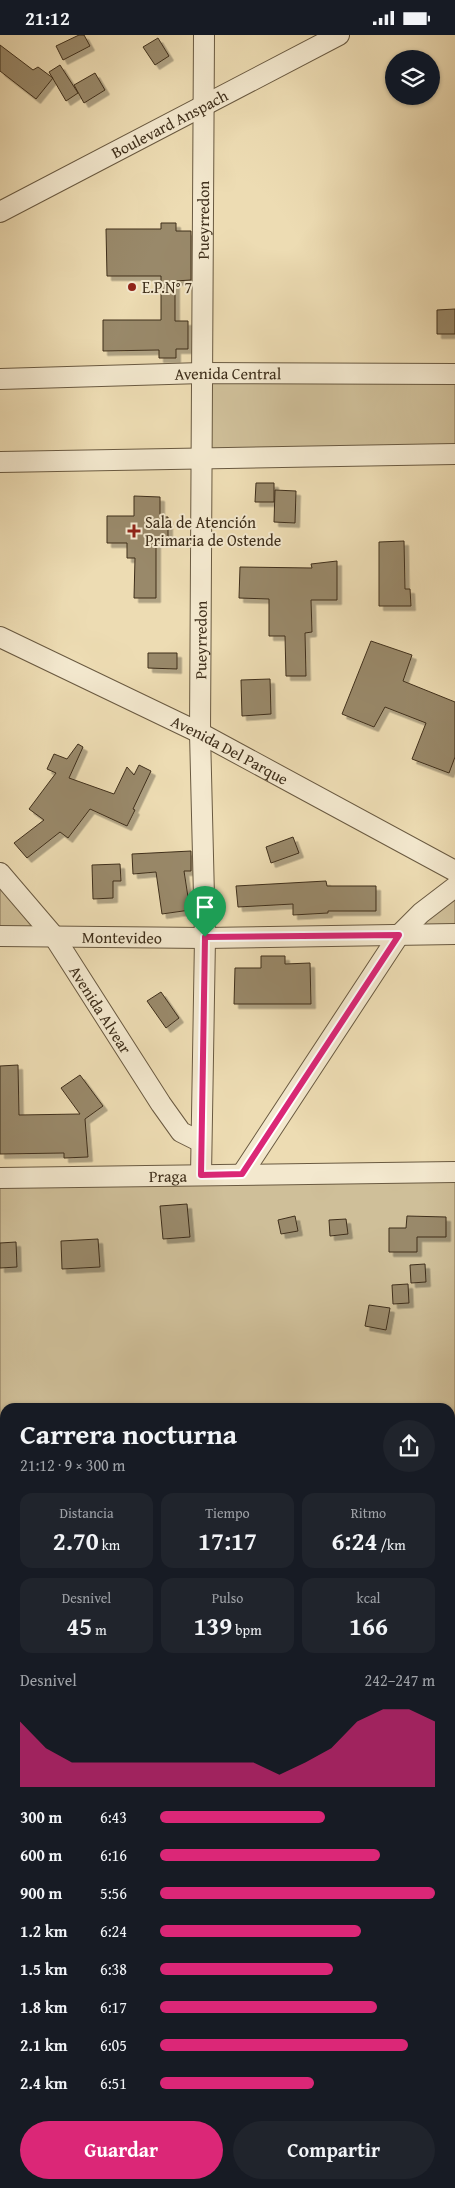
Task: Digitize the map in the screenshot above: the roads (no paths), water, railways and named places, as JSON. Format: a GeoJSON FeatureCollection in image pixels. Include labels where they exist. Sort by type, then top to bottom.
{"type":"FeatureCollection","features":[{"type":"Feature","properties":{"kind":"street","name":"Pueyrredon"},"geometry":{"type":"LineString","coordinates":[[201,1175],[205,937],[200,733],[204,35]]}},
{"type":"Feature","properties":{"kind":"street","name":"Boulevard Anspach"},"geometry":{"type":"LineString","coordinates":[[0,212],[339,35]]}},
{"type":"Feature","properties":{"kind":"street","name":"Avenida Central"},"geometry":{"type":"LineString","coordinates":[[0,379],[202,373],[455,374]]}},
{"type":"Feature","properties":{"kind":"street"},"geometry":{"type":"LineString","coordinates":[[0,462],[455,454]]}},
{"type":"Feature","properties":{"kind":"street","name":"Avenida Del Parque"},"geometry":{"type":"LineString","coordinates":[[0,637],[200,733],[455,871]]}},
{"type":"Feature","properties":{"kind":"street","name":"Avenida Alvear"},"geometry":{"type":"LineString","coordinates":[[0,873],[53,935],[161,1104],[182,1132],[201,1142]]}},
{"type":"Feature","properties":{"kind":"street"},"geometry":{"type":"LineString","coordinates":[[242,1174],[399,935],[421,913],[455,887]]}},
{"type":"Feature","properties":{"kind":"street","name":"Montevideo"},"geometry":{"type":"LineString","coordinates":[[0,936],[205,937],[455,934]]}},
{"type":"Feature","properties":{"kind":"street","name":"Praga"},"geometry":{"type":"LineString","coordinates":[[0,1177],[455,1172]]}},
{"type":"Feature","properties":{"kind":"place","name":"E.P.N° 7"},"geometry":{"type":"Point","coordinates":[132,287]}},
{"type":"Feature","properties":{"kind":"place","name":"Sala de Atención Primaria de Ostende"},"geometry":{"type":"Point","coordinates":[134,531]}}]}
